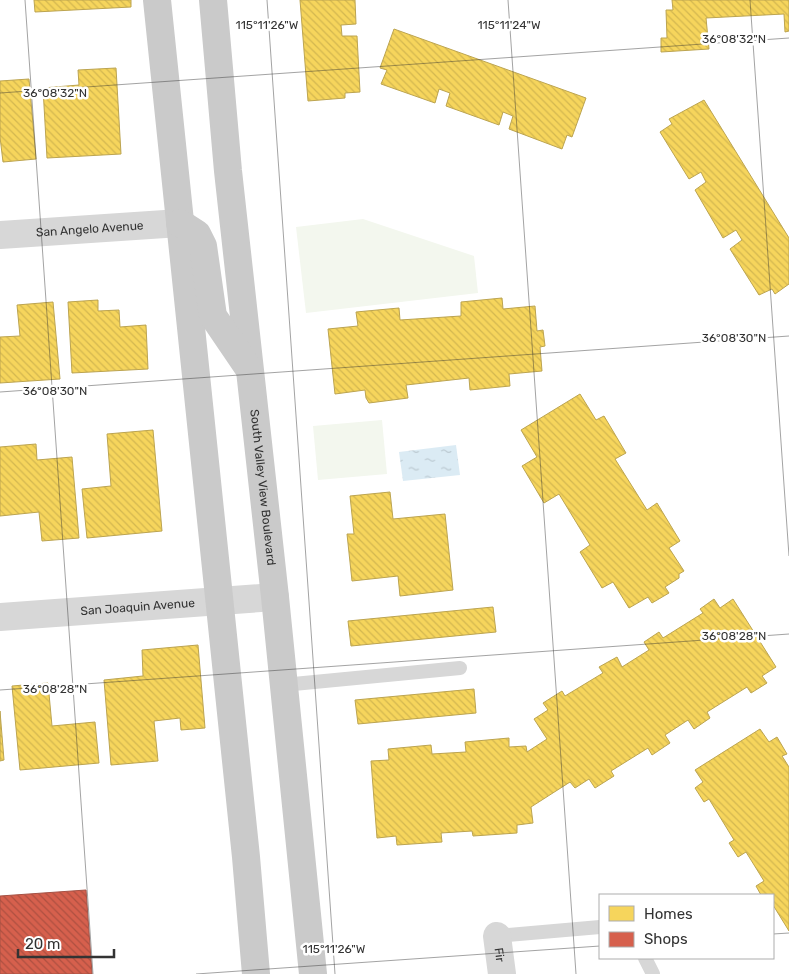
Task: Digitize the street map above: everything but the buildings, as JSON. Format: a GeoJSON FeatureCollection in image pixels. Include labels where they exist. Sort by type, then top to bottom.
{"type":"FeatureCollection","features":[{"type":"Feature","properties":{"kind":"main road"},"geometry":{"type":"LineString","coordinates":[[157,0],[246,856],[256,974]]}},
{"type":"Feature","properties":{"kind":"main road","name":"South Valley View Boulevard"},"geometry":{"type":"LineString","coordinates":[[212,1],[228,171],[275,598],[313,974]]}},
{"type":"Feature","properties":{"kind":"main road"},"geometry":{"type":"LineString","coordinates":[[180,223],[197,234],[203,246],[213,316],[250,369]]}},
{"type":"Feature","properties":{"kind":"street","name":"San Angelo Avenue"},"geometry":{"type":"LineString","coordinates":[[0,236],[180,223]]}},
{"type":"Feature","properties":{"kind":"street","name":"San Joaquin Avenue"},"geometry":{"type":"LineString","coordinates":[[0,617],[275,598]]}},
{"type":"Feature","properties":{"kind":"street","name":"Fir"},"geometry":{"type":"LineString","coordinates":[[497,936],[502,974]]}},
{"type":"Feature","properties":{"kind":"lane"},"geometry":{"type":"LineString","coordinates":[[283,685],[460,668]]}},
{"type":"Feature","properties":{"kind":"lane"},"geometry":{"type":"LineString","coordinates":[[497,936],[599,927]]}},
{"type":"Feature","properties":{"kind":"lane"},"geometry":{"type":"LineString","coordinates":[[646,959],[653,974]]}},
{"type":"Feature","properties":{"kind":"shaded area"},"geometry":{"type":"Polygon","coordinates":[[[363,219],[474,256],[478,293],[306,313],[296,227],[363,219]]]}},
{"type":"Feature","properties":{"kind":"shaded area"},"geometry":{"type":"Polygon","coordinates":[[[382,420],[387,474],[318,480],[313,426],[382,420]]]}},
{"type":"Feature","properties":{"kind":"water"},"geometry":{"type":"Polygon","coordinates":[[[456,445],[460,475],[403,481],[399,452],[456,445]]]}}]}
